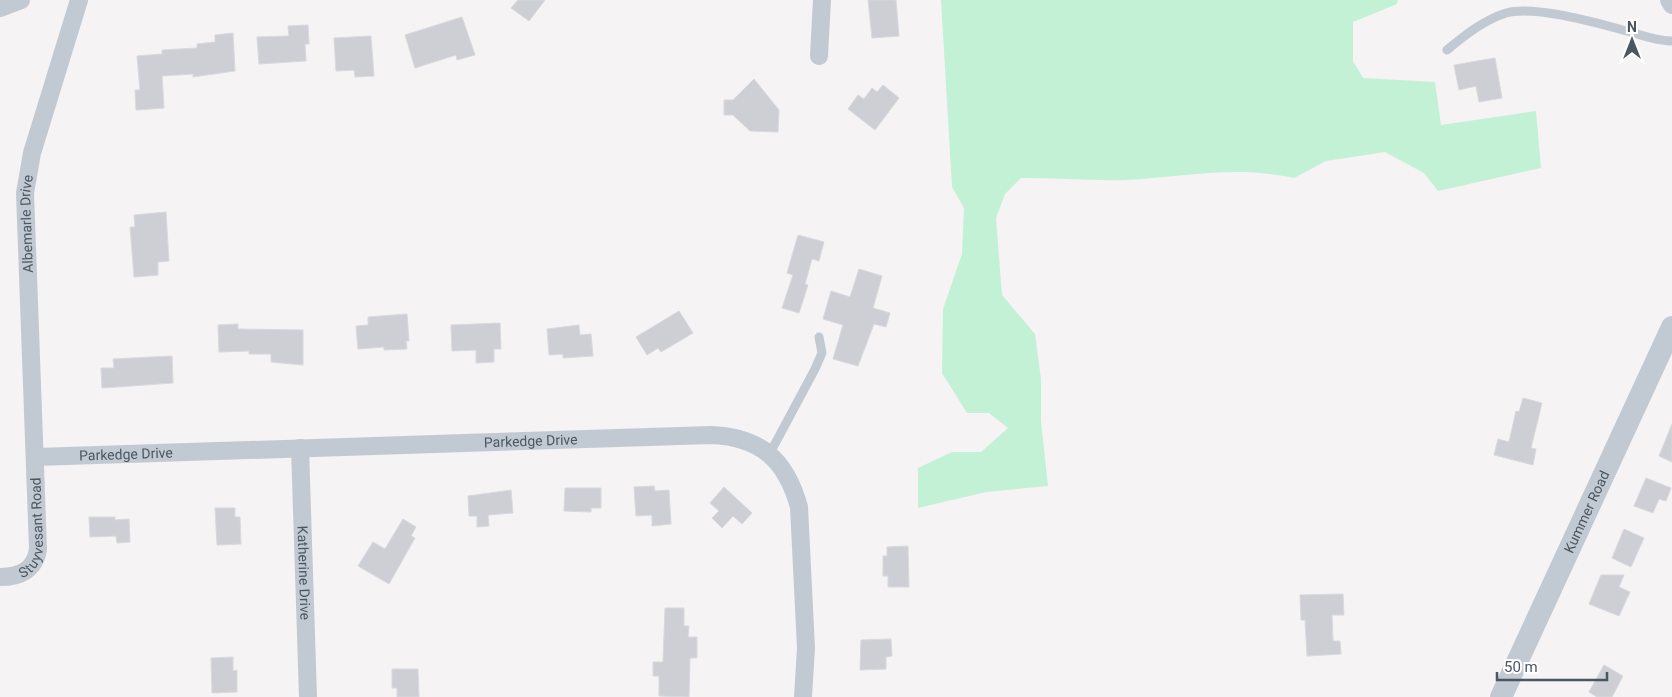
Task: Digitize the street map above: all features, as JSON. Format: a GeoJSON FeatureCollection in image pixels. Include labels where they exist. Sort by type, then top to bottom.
{"type":"FeatureCollection","features":[{"type":"Feature","properties":{"kind":"street"},"geometry":{"type":"LineString","coordinates":[[0,8],[21,0]]}},
{"type":"Feature","properties":{"kind":"street","name":"Albemarle Drive"},"geometry":{"type":"LineString","coordinates":[[36,457],[26,242],[27,175],[79,0]]}},
{"type":"Feature","properties":{"kind":"street"},"geometry":{"type":"LineString","coordinates":[[819,56],[822,0]]}},
{"type":"Feature","properties":{"kind":"street"},"geometry":{"type":"LineString","coordinates":[[1669,0],[1672,5]]}},
{"type":"Feature","properties":{"kind":"street","name":"Kummer Road"},"geometry":{"type":"LineString","coordinates":[[1501,697],[1672,327]]}},
{"type":"Feature","properties":{"kind":"street","name":"Parkedge Drive"},"geometry":{"type":"LineString","coordinates":[[36,457],[711,435],[747,440],[777,461],[793,486],[799,507],[806,648],[804,697]]}},
{"type":"Feature","properties":{"kind":"street","name":"Katherine Drive"},"geometry":{"type":"LineString","coordinates":[[300,448],[308,697]]}},
{"type":"Feature","properties":{"kind":"street","name":"Stuyvesant Road"},"geometry":{"type":"LineString","coordinates":[[0,577],[24,573],[36,559],[36,457]]}},
{"type":"Feature","properties":{"kind":"lane"},"geometry":{"type":"LineString","coordinates":[[1448,50],[1467,33],[1489,21],[1506,13],[1523,10],[1605,25],[1672,41]]}},
{"type":"Feature","properties":{"kind":"lane"},"geometry":{"type":"LineString","coordinates":[[769,454],[822,353],[819,337]]}},
{"type":"Feature","properties":{"kind":"green space"},"geometry":{"type":"Polygon","coordinates":[[[941,0],[1398,0],[1397,4],[1353,22],[1353,61],[1363,78],[1435,82],[1441,125],[1536,111],[1541,168],[1438,191],[1424,173],[1385,152],[1326,161],[1294,178],[1251,172],[1230,172],[1127,180],[1021,178],[1005,194],[996,218],[1002,295],[1035,334],[1041,379],[1041,421],[1048,486],[986,492],[918,508],[918,468],[952,452],[981,452],[1008,428],[989,413],[967,413],[942,373],[943,309],[962,254],[964,208],[952,187],[941,0]]]}},
{"type":"Feature","properties":{"kind":"building"},"geometry":{"type":"Polygon","coordinates":[[[518,0],[545,0],[529,21],[511,8],[518,0]]]}},
{"type":"Feature","properties":{"kind":"building"},"geometry":{"type":"Polygon","coordinates":[[[868,0],[896,0],[899,36],[872,38],[868,0]]]}},
{"type":"Feature","properties":{"kind":"building"},"geometry":{"type":"Polygon","coordinates":[[[462,17],[475,55],[457,60],[456,55],[415,68],[405,35],[462,17]]]}},
{"type":"Feature","properties":{"kind":"building"},"geometry":{"type":"Polygon","coordinates":[[[308,25],[309,44],[305,44],[306,61],[259,64],[257,37],[289,36],[288,26],[308,25]]]}},
{"type":"Feature","properties":{"kind":"building"},"geometry":{"type":"Polygon","coordinates":[[[233,33],[235,71],[193,77],[193,74],[162,76],[164,108],[136,110],[135,90],[140,90],[137,56],[162,54],[162,50],[197,48],[197,44],[215,42],[215,35],[233,33]]]}},
{"type":"Feature","properties":{"kind":"building"},"geometry":{"type":"Polygon","coordinates":[[[371,36],[374,76],[355,77],[354,70],[336,71],[334,38],[371,36]]]}},
{"type":"Feature","properties":{"kind":"building"},"geometry":{"type":"Polygon","coordinates":[[[1495,58],[1502,98],[1479,102],[1476,86],[1459,90],[1454,65],[1495,58]]]}},
{"type":"Feature","properties":{"kind":"building"},"geometry":{"type":"Polygon","coordinates":[[[754,79],[779,110],[778,132],[750,131],[733,115],[724,115],[724,100],[733,100],[754,79]]]}},
{"type":"Feature","properties":{"kind":"building"},"geometry":{"type":"Polygon","coordinates":[[[883,85],[899,98],[875,130],[848,109],[858,95],[864,99],[872,88],[877,92],[883,85]]]}},
{"type":"Feature","properties":{"kind":"building"},"geometry":{"type":"Polygon","coordinates":[[[166,212],[169,261],[158,262],[158,275],[134,277],[130,227],[135,227],[134,215],[166,212]]]}},
{"type":"Feature","properties":{"kind":"building"},"geometry":{"type":"Polygon","coordinates":[[[798,235],[824,242],[819,261],[812,259],[805,284],[808,285],[799,313],[782,308],[793,275],[787,273],[798,235]]]}},
{"type":"Feature","properties":{"kind":"building"},"geometry":{"type":"Polygon","coordinates":[[[859,269],[882,276],[873,308],[890,313],[886,327],[874,324],[858,366],[833,359],[843,325],[823,319],[831,291],[850,297],[859,269]]]}},
{"type":"Feature","properties":{"kind":"building"},"geometry":{"type":"Polygon","coordinates":[[[679,311],[693,333],[661,352],[658,348],[647,355],[636,337],[679,311]]]}},
{"type":"Feature","properties":{"kind":"building"},"geometry":{"type":"Polygon","coordinates":[[[407,314],[409,341],[406,341],[407,349],[384,350],[384,347],[358,349],[356,326],[368,325],[368,317],[407,314]]]}},
{"type":"Feature","properties":{"kind":"building"},"geometry":{"type":"Polygon","coordinates":[[[500,323],[501,349],[494,349],[494,362],[476,363],[476,350],[452,351],[451,325],[500,323]]]}},
{"type":"Feature","properties":{"kind":"building"},"geometry":{"type":"Polygon","coordinates":[[[238,324],[238,329],[303,330],[303,365],[271,362],[271,354],[249,354],[249,351],[219,352],[218,325],[238,324]]]}},
{"type":"Feature","properties":{"kind":"building"},"geometry":{"type":"Polygon","coordinates":[[[579,325],[580,335],[591,334],[593,356],[563,358],[563,354],[549,355],[547,329],[579,325]]]}},
{"type":"Feature","properties":{"kind":"building"},"geometry":{"type":"Polygon","coordinates":[[[172,356],[173,383],[102,388],[101,368],[114,368],[113,359],[172,356]]]}},
{"type":"Feature","properties":{"kind":"building"},"geometry":{"type":"Polygon","coordinates":[[[1523,398],[1542,403],[1531,448],[1536,449],[1533,465],[1494,455],[1498,439],[1509,442],[1516,411],[1519,412],[1523,398]]]}},
{"type":"Feature","properties":{"kind":"building"},"geometry":{"type":"Polygon","coordinates":[[[1672,424],[1672,462],[1659,456],[1672,424]]]}},
{"type":"Feature","properties":{"kind":"building"},"geometry":{"type":"Polygon","coordinates":[[[1646,478],[1671,488],[1666,501],[1659,499],[1653,513],[1634,506],[1646,478]]]}},
{"type":"Feature","properties":{"kind":"building"},"geometry":{"type":"Polygon","coordinates":[[[654,486],[655,491],[669,490],[671,524],[652,526],[652,515],[636,516],[634,487],[654,486]]]}},
{"type":"Feature","properties":{"kind":"building"},"geometry":{"type":"Polygon","coordinates":[[[724,487],[752,513],[742,524],[733,516],[722,528],[712,518],[719,511],[710,503],[724,487]]]}},
{"type":"Feature","properties":{"kind":"building"},"geometry":{"type":"Polygon","coordinates":[[[565,488],[601,488],[601,508],[591,508],[591,512],[564,511],[565,488]]]}},
{"type":"Feature","properties":{"kind":"building"},"geometry":{"type":"Polygon","coordinates":[[[511,490],[513,513],[488,515],[489,526],[477,527],[477,516],[469,516],[468,496],[511,490]]]}},
{"type":"Feature","properties":{"kind":"building"},"geometry":{"type":"Polygon","coordinates":[[[215,508],[235,508],[235,517],[240,517],[241,544],[217,545],[215,508]]]}},
{"type":"Feature","properties":{"kind":"building"},"geometry":{"type":"Polygon","coordinates":[[[89,517],[115,517],[115,520],[129,519],[130,542],[117,543],[116,536],[90,537],[89,517]]]}},
{"type":"Feature","properties":{"kind":"building"},"geometry":{"type":"Polygon","coordinates":[[[403,519],[416,527],[411,536],[415,538],[389,584],[358,566],[373,542],[385,549],[403,519]]]}},
{"type":"Feature","properties":{"kind":"building"},"geometry":{"type":"Polygon","coordinates":[[[1624,529],[1644,538],[1631,567],[1612,558],[1624,529]]]}},
{"type":"Feature","properties":{"kind":"building"},"geometry":{"type":"Polygon","coordinates":[[[908,546],[909,587],[888,587],[888,576],[883,576],[883,556],[887,556],[887,547],[908,546]]]}},
{"type":"Feature","properties":{"kind":"building"},"geometry":{"type":"Polygon","coordinates":[[[1601,575],[1624,575],[1619,587],[1630,592],[1619,616],[1589,604],[1601,575]]]}},
{"type":"Feature","properties":{"kind":"building"},"geometry":{"type":"Polygon","coordinates":[[[1343,594],[1344,615],[1332,615],[1333,641],[1340,641],[1341,654],[1307,656],[1305,620],[1301,620],[1300,595],[1343,594]]]}},
{"type":"Feature","properties":{"kind":"building"},"geometry":{"type":"Polygon","coordinates":[[[665,608],[684,608],[684,626],[689,626],[688,637],[697,637],[697,658],[690,658],[689,697],[659,696],[659,676],[653,676],[653,662],[663,662],[665,608]]]}},
{"type":"Feature","properties":{"kind":"building"},"geometry":{"type":"Polygon","coordinates":[[[891,639],[892,656],[886,657],[886,669],[860,670],[861,640],[891,639]]]}},
{"type":"Feature","properties":{"kind":"building"},"geometry":{"type":"Polygon","coordinates":[[[233,657],[233,671],[237,670],[237,692],[212,693],[211,658],[233,657]]]}},
{"type":"Feature","properties":{"kind":"building"},"geometry":{"type":"Polygon","coordinates":[[[1604,665],[1623,676],[1612,697],[1597,697],[1589,692],[1604,665]]]}},
{"type":"Feature","properties":{"kind":"building"},"geometry":{"type":"Polygon","coordinates":[[[392,669],[418,669],[419,697],[397,697],[397,688],[392,688],[392,669]]]}}]}
